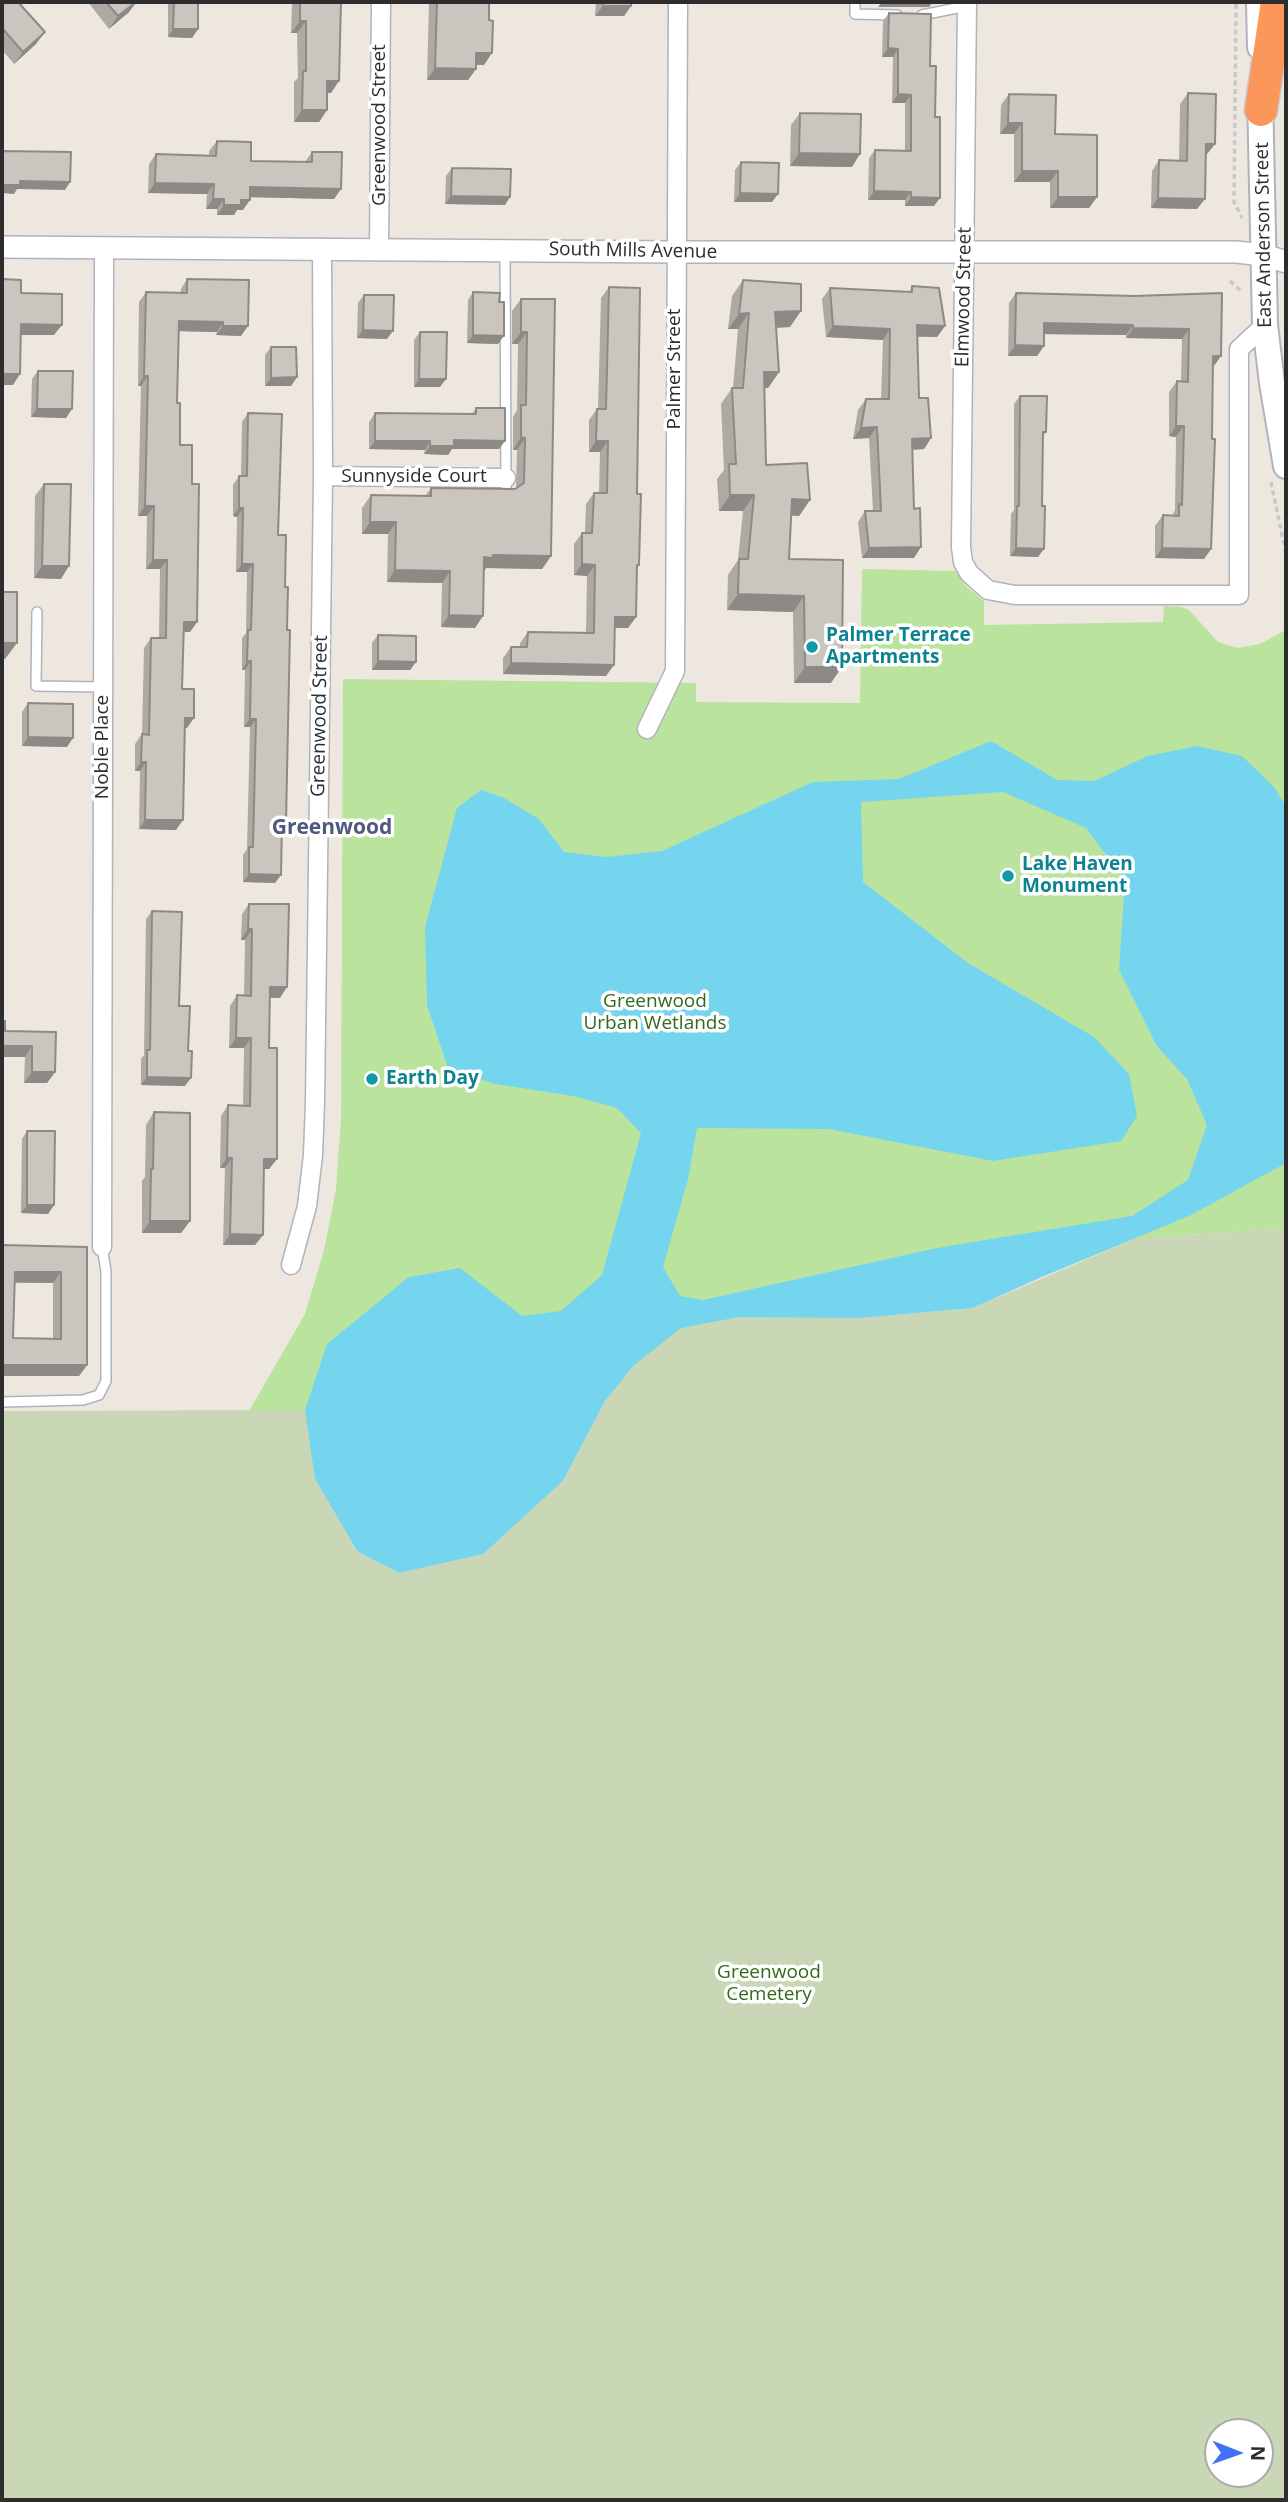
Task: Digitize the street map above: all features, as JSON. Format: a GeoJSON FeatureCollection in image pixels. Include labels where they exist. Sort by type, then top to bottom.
{"type":"FeatureCollection","features":[{"type":"Feature","properties":{"kind":"highway"},"geometry":{"type":"LineString","coordinates":[[1261,110],[1277,2]]}},
{"type":"Feature","properties":{"kind":"main road","name":"East Anderson Street"},"geometry":{"type":"LineString","coordinates":[[1259,2],[1261,110],[1279,256],[1265,325],[1286,466]]}},
{"type":"Feature","properties":{"kind":"street","name":"Greenwood Street"},"geometry":{"type":"LineString","coordinates":[[379,249],[381,2]]}},
{"type":"Feature","properties":{"kind":"street","name":"Palmer Street"},"geometry":{"type":"LineString","coordinates":[[647,729],[675,671],[678,2]]}},
{"type":"Feature","properties":{"kind":"street","name":"Elmwood Street"},"geometry":{"type":"LineString","coordinates":[[967,4],[961,547],[963,562],[969,573],[982,586],[1015,595],[1239,595],[1239,349],[1265,325]]}},
{"type":"Feature","properties":{"kind":"street","name":"South Mills Avenue"},"geometry":{"type":"LineString","coordinates":[[2,247],[676,252],[1236,252],[1279,256]]}},
{"type":"Feature","properties":{"kind":"street","name":"Noble Place"},"geometry":{"type":"LineString","coordinates":[[102,1247],[104,247]]}},
{"type":"Feature","properties":{"kind":"street","name":"Greenwood Street"},"geometry":{"type":"LineString","coordinates":[[291,1265],[307,1206],[315,1115],[323,477],[322,248]]}},
{"type":"Feature","properties":{"kind":"street","name":"Sunnyside Court"},"geometry":{"type":"LineString","coordinates":[[323,477],[506,486]]}},
{"type":"Feature","properties":{"kind":"lane"},"geometry":{"type":"LineString","coordinates":[[855,2],[855,14],[905,15]]}},
{"type":"Feature","properties":{"kind":"lane"},"geometry":{"type":"LineString","coordinates":[[916,15],[927,15],[967,4]]}},
{"type":"Feature","properties":{"kind":"lane"},"geometry":{"type":"LineString","coordinates":[[505,250],[506,486]]}},
{"type":"Feature","properties":{"kind":"lane"},"geometry":{"type":"LineString","coordinates":[[37,612],[36,686],[103,687]]}},
{"type":"Feature","properties":{"kind":"lane"},"geometry":{"type":"LineString","coordinates":[[2,1402],[83,1400],[99,1395],[106,1381],[106,1271],[102,1247]]}},
{"type":"Feature","properties":{"kind":"path"},"geometry":{"type":"LineString","coordinates":[[1236,2],[1234,202],[1242,219]]}},
{"type":"Feature","properties":{"kind":"green space","name":"Greenwood Urban Wetlands"},"geometry":{"type":"Polygon","coordinates":[[[862,569],[956,571],[965,585],[984,601],[984,625],[1163,622],[1164,606],[1189,610],[1218,642],[1238,648],[1260,644],[1286,630],[1286,1228],[1134,1239],[1044,1276],[860,1318],[605,1401],[315,1479],[249,1411],[305,1314],[324,1250],[336,1189],[341,1119],[343,679],[696,683],[696,702],[860,703],[862,569]]]}},
{"type":"Feature","properties":{"kind":"green space","name":"Greenwood Cemetery"},"geometry":{"type":"Polygon","coordinates":[[[1286,1228],[1286,2500],[2,2500],[2,1411],[305,1410],[315,1479],[357,1551],[399,1573],[483,1553],[563,1481],[605,1401],[634,1365],[681,1328],[739,1317],[860,1318],[973,1308],[1134,1239],[1286,1228]]]}},
{"type":"Feature","properties":{"kind":"water"},"geometry":{"type":"Polygon","coordinates":[[[991,741],[1057,780],[1094,781],[1148,756],[1197,746],[1242,756],[1275,788],[1286,807],[1286,1163],[1191,1215],[973,1308],[860,1318],[739,1317],[681,1328],[634,1365],[605,1401],[563,1481],[483,1554],[399,1573],[357,1551],[315,1479],[305,1410],[327,1344],[409,1277],[460,1268],[522,1316],[561,1311],[602,1275],[641,1133],[617,1108],[573,1096],[495,1084],[448,1068],[427,1005],[425,927],[457,808],[481,790],[502,797],[539,819],[564,852],[606,857],[662,851],[813,782],[899,779],[991,741]],[[1003,792],[861,802],[863,882],[968,963],[1094,1037],[1129,1074],[1137,1116],[1121,1141],[993,1161],[829,1129],[697,1128],[688,1179],[663,1267],[680,1296],[703,1300],[937,1248],[1132,1216],[1188,1180],[1207,1125],[1187,1079],[1156,1045],[1119,969],[1125,880],[1086,828],[1003,792]]]}},
{"type":"Feature","properties":{"kind":"building"},"geometry":{"type":"Polygon","coordinates":[[[2,2],[18,2],[45,32],[23,52],[2,28],[2,2]]]}},
{"type":"Feature","properties":{"kind":"building"},"geometry":{"type":"Polygon","coordinates":[[[106,2],[136,2],[118,16],[106,2]]]}},
{"type":"Feature","properties":{"kind":"building"},"geometry":{"type":"Polygon","coordinates":[[[174,2],[198,2],[198,29],[173,29],[174,2]]]}},
{"type":"Feature","properties":{"kind":"building"},"geometry":{"type":"Polygon","coordinates":[[[300,2],[341,2],[339,81],[327,81],[327,110],[302,110],[303,71],[306,71],[306,21],[300,21],[300,2]]]}},
{"type":"Feature","properties":{"kind":"building"},"geometry":{"type":"Polygon","coordinates":[[[437,2],[489,2],[489,20],[493,21],[492,53],[476,53],[476,69],[435,68],[437,2]]]}},
{"type":"Feature","properties":{"kind":"building"},"geometry":{"type":"Polygon","coordinates":[[[603,2],[631,2],[631,6],[603,6],[603,2]]]}},
{"type":"Feature","properties":{"kind":"building"},"geometry":{"type":"Polygon","coordinates":[[[889,13],[931,14],[930,66],[936,66],[935,117],[940,117],[940,198],[911,197],[911,192],[874,191],[875,150],[911,151],[911,95],[898,94],[898,49],[888,48],[889,13]]]}},
{"type":"Feature","properties":{"kind":"building"},"geometry":{"type":"Polygon","coordinates":[[[1188,93],[1216,94],[1215,144],[1206,144],[1205,199],[1158,198],[1159,160],[1187,161],[1188,93]]]}},
{"type":"Feature","properties":{"kind":"building"},"geometry":{"type":"Polygon","coordinates":[[[1009,94],[1056,95],[1055,134],[1097,135],[1097,197],[1058,197],[1058,171],[1022,171],[1022,123],[1008,123],[1009,94]]]}},
{"type":"Feature","properties":{"kind":"building"},"geometry":{"type":"Polygon","coordinates":[[[800,113],[861,114],[860,154],[799,153],[800,113]]]}},
{"type":"Feature","properties":{"kind":"building"},"geometry":{"type":"Polygon","coordinates":[[[217,141],[251,142],[251,161],[312,162],[312,152],[342,152],[341,189],[250,187],[250,200],[241,200],[241,205],[224,205],[224,199],[213,199],[214,184],[155,183],[156,154],[216,156],[217,141]]]}},
{"type":"Feature","properties":{"kind":"building"},"geometry":{"type":"Polygon","coordinates":[[[2,151],[71,152],[70,182],[20,181],[20,185],[2,185],[2,151]]]}},
{"type":"Feature","properties":{"kind":"building"},"geometry":{"type":"Polygon","coordinates":[[[741,162],[779,163],[778,194],[740,193],[741,162]]]}},
{"type":"Feature","properties":{"kind":"building"},"geometry":{"type":"Polygon","coordinates":[[[452,168],[511,169],[510,197],[451,196],[452,168]]]}},
{"type":"Feature","properties":{"kind":"building"},"geometry":{"type":"Polygon","coordinates":[[[2,279],[21,280],[21,293],[62,294],[62,325],[21,324],[20,374],[2,374],[2,279]]]}},
{"type":"Feature","properties":{"kind":"building"},"geometry":{"type":"Polygon","coordinates":[[[187,279],[249,280],[248,326],[223,326],[223,322],[179,321],[177,403],[180,403],[180,445],[192,445],[192,484],[199,484],[197,622],[184,622],[182,689],[194,689],[194,718],[185,718],[183,820],[145,820],[146,762],[141,762],[142,734],[149,735],[151,638],[166,638],[167,560],[153,560],[154,506],[145,506],[148,376],[144,376],[146,292],[187,293],[187,279]]]}},
{"type":"Feature","properties":{"kind":"building"},"geometry":{"type":"Polygon","coordinates":[[[743,280],[801,284],[801,311],[775,312],[779,372],[764,372],[766,465],[807,463],[810,500],[792,499],[789,559],[843,560],[842,667],[805,667],[804,596],[738,594],[739,559],[748,559],[754,495],[730,495],[729,464],[736,464],[732,388],[743,388],[749,313],[739,314],[743,280]]]}},
{"type":"Feature","properties":{"kind":"building"},"geometry":{"type":"Polygon","coordinates":[[[912,286],[939,288],[945,326],[917,325],[919,398],[928,398],[931,438],[912,439],[914,509],[920,508],[921,547],[869,548],[865,511],[881,511],[877,427],[861,428],[866,399],[889,399],[890,329],[833,326],[830,288],[912,292],[912,286]]]}},
{"type":"Feature","properties":{"kind":"building"},"geometry":{"type":"Polygon","coordinates":[[[609,287],[640,288],[637,494],[641,494],[636,617],[615,617],[614,665],[511,663],[511,647],[527,647],[528,632],[594,633],[595,565],[582,564],[582,533],[592,533],[594,493],[607,493],[608,441],[596,441],[597,409],[606,409],[609,287]]]}},
{"type":"Feature","properties":{"kind":"building"},"geometry":{"type":"Polygon","coordinates":[[[473,292],[500,293],[499,302],[504,302],[504,336],[473,335],[473,292]]]}},
{"type":"Feature","properties":{"kind":"building"},"geometry":{"type":"Polygon","coordinates":[[[1016,293],[1134,296],[1222,293],[1221,356],[1213,356],[1212,439],[1215,439],[1211,549],[1162,548],[1163,515],[1179,516],[1179,504],[1182,505],[1184,426],[1176,426],[1177,381],[1188,382],[1189,329],[1044,323],[1044,346],[1015,345],[1016,293]]]}},
{"type":"Feature","properties":{"kind":"building"},"geometry":{"type":"Polygon","coordinates":[[[364,295],[394,295],[393,331],[363,330],[364,295]]]}},
{"type":"Feature","properties":{"kind":"building"},"geometry":{"type":"Polygon","coordinates":[[[521,299],[555,299],[551,556],[484,557],[483,616],[449,615],[450,571],[395,570],[396,522],[370,522],[371,495],[431,496],[431,488],[515,489],[524,483],[525,438],[521,437],[521,405],[526,405],[527,332],[521,332],[521,299]]]}},
{"type":"Feature","properties":{"kind":"building"},"geometry":{"type":"Polygon","coordinates":[[[420,332],[447,332],[446,379],[419,379],[420,332]]]}},
{"type":"Feature","properties":{"kind":"building"},"geometry":{"type":"Polygon","coordinates":[[[271,347],[296,347],[297,377],[271,378],[271,347]]]}},
{"type":"Feature","properties":{"kind":"building"},"geometry":{"type":"Polygon","coordinates":[[[38,371],[73,371],[72,409],[37,409],[38,371]]]}},
{"type":"Feature","properties":{"kind":"building"},"geometry":{"type":"Polygon","coordinates":[[[1020,396],[1047,396],[1046,432],[1043,432],[1044,549],[1016,548],[1020,396]]]}},
{"type":"Feature","properties":{"kind":"building"},"geometry":{"type":"Polygon","coordinates":[[[476,408],[505,408],[505,441],[454,440],[454,446],[430,446],[430,441],[375,441],[375,413],[476,414],[476,408]]]}},
{"type":"Feature","properties":{"kind":"building"},"geometry":{"type":"Polygon","coordinates":[[[248,413],[282,414],[278,535],[286,535],[285,587],[288,587],[287,630],[290,630],[286,822],[282,822],[281,875],[249,874],[249,847],[253,847],[256,719],[250,719],[251,661],[247,661],[253,564],[242,564],[243,508],[239,508],[239,476],[247,476],[248,413]]]}},
{"type":"Feature","properties":{"kind":"building"},"geometry":{"type":"Polygon","coordinates":[[[44,484],[71,484],[69,566],[42,566],[44,484]]]}},
{"type":"Feature","properties":{"kind":"building"},"geometry":{"type":"Polygon","coordinates":[[[2,592],[17,592],[17,643],[2,643],[2,592]]]}},
{"type":"Feature","properties":{"kind":"building"},"geometry":{"type":"Polygon","coordinates":[[[378,635],[416,636],[416,662],[378,661],[378,635]]]}},
{"type":"Feature","properties":{"kind":"building"},"geometry":{"type":"Polygon","coordinates":[[[28,703],[73,704],[73,738],[28,737],[28,703]]]}},
{"type":"Feature","properties":{"kind":"building"},"geometry":{"type":"Polygon","coordinates":[[[249,904],[289,904],[287,987],[270,987],[269,1048],[277,1048],[277,1159],[264,1159],[263,1235],[230,1234],[232,1158],[227,1158],[228,1105],[250,1106],[251,1038],[236,1038],[237,995],[251,996],[252,929],[248,929],[249,904]]]}},
{"type":"Feature","properties":{"kind":"building"},"geometry":{"type":"Polygon","coordinates":[[[152,911],[182,912],[179,1006],[190,1006],[188,1051],[192,1051],[191,1078],[147,1077],[147,1050],[150,1050],[152,911]]]}},
{"type":"Feature","properties":{"kind":"building"},"geometry":{"type":"Polygon","coordinates":[[[2,1021],[5,1021],[5,1031],[56,1032],[55,1072],[32,1072],[32,1046],[2,1046],[2,1021]]]}},
{"type":"Feature","properties":{"kind":"building"},"geometry":{"type":"Polygon","coordinates":[[[154,1112],[190,1113],[190,1221],[150,1221],[154,1112]]]}},
{"type":"Feature","properties":{"kind":"building"},"geometry":{"type":"Polygon","coordinates":[[[27,1131],[55,1131],[54,1205],[27,1205],[27,1131]]]}},
{"type":"Feature","properties":{"kind":"building"},"geometry":{"type":"Polygon","coordinates":[[[2,1245],[87,1247],[87,1365],[2,1365],[2,1245]],[[15,1272],[13,1338],[61,1339],[61,1272],[15,1272]]]}},
{"type":"Feature","properties":{"kind":"place","name":"Palmer Terrace Apartments"},"geometry":{"type":"Point","coordinates":[812,647]}},
{"type":"Feature","properties":{"kind":"place","name":"Lake Haven Monument"},"geometry":{"type":"Point","coordinates":[1008,876]}},
{"type":"Feature","properties":{"kind":"place","name":"Earth Day"},"geometry":{"type":"Point","coordinates":[372,1079]}},
{"type":"Feature","properties":{"kind":"district","name":"Greenwood"},"geometry":{"type":"Point","coordinates":[332,828]}}]}
